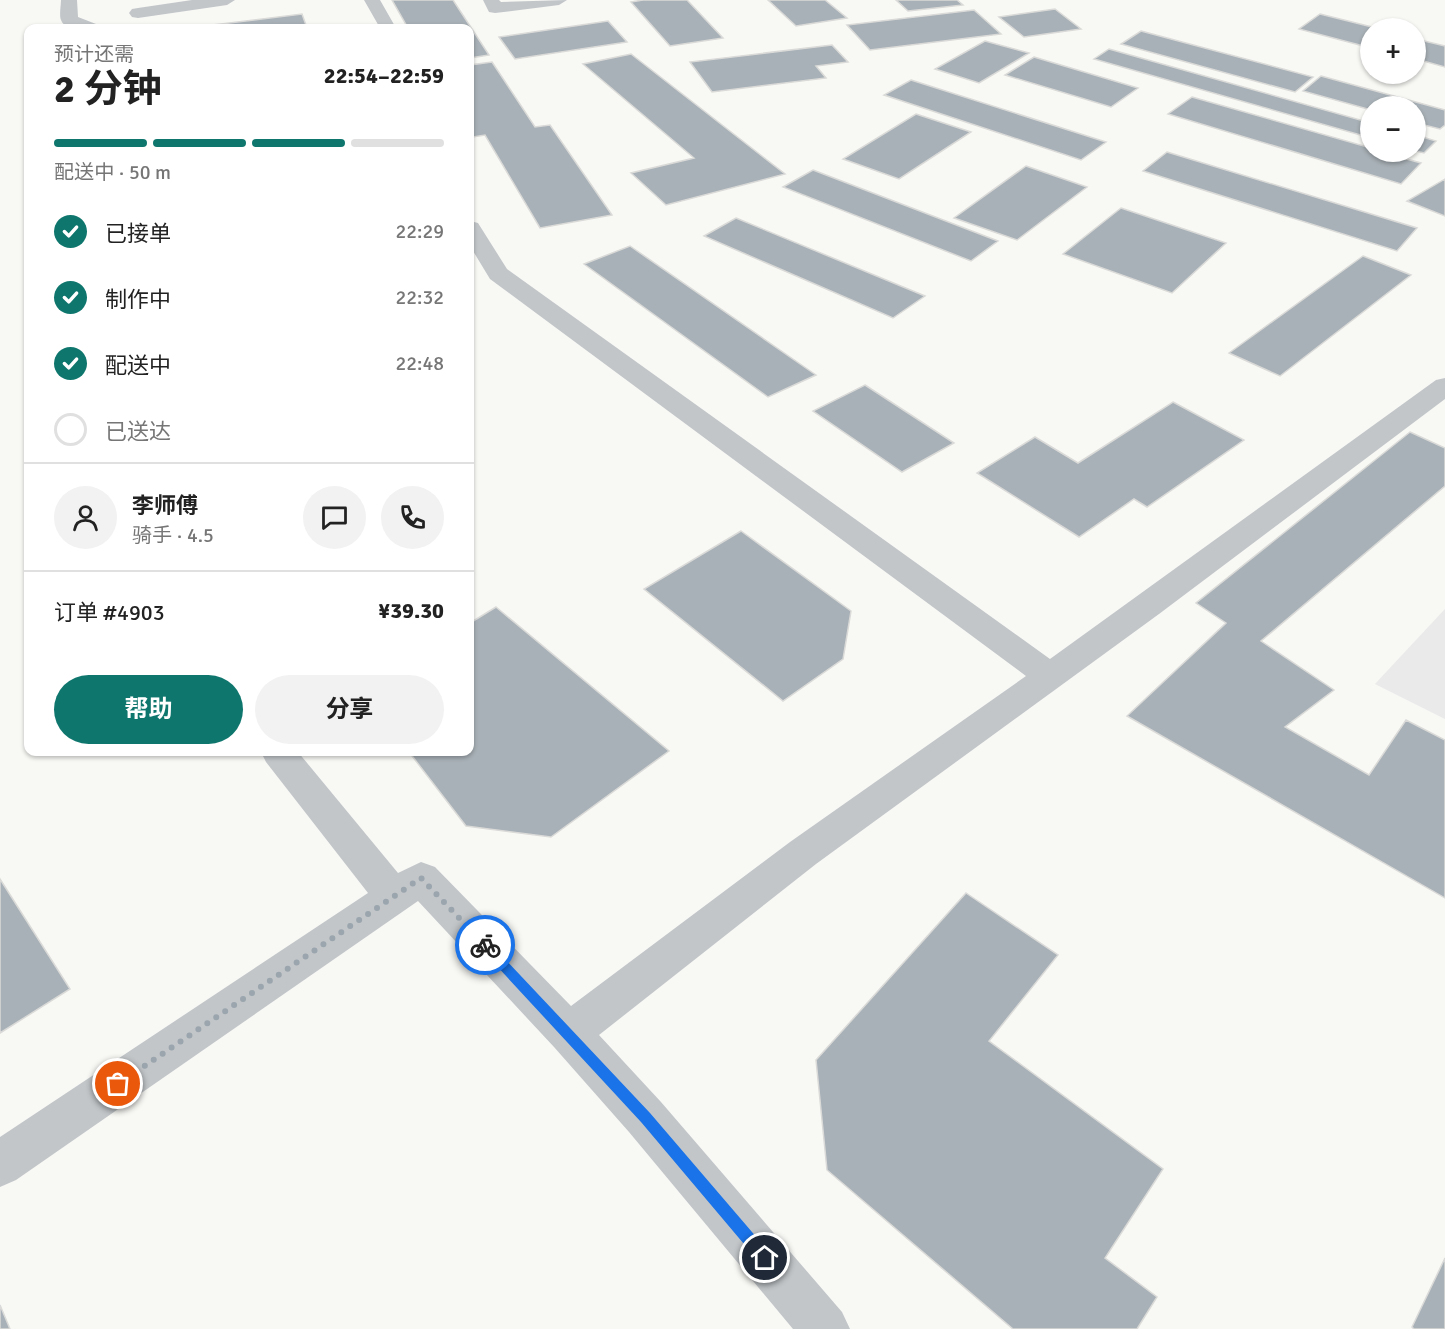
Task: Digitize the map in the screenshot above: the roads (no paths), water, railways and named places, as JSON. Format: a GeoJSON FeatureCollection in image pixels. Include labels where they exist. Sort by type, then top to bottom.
{"type":"FeatureCollection","features":[{"type":"Feature","properties":{"kind":"street"},"geometry":{"type":"LineString","coordinates":[[69,0],[69,20],[80,24]]}},
{"type":"Feature","properties":{"kind":"street"},"geometry":{"type":"LineString","coordinates":[[138,13],[227,0]]}},
{"type":"Feature","properties":{"kind":"street"},"geometry":{"type":"LineString","coordinates":[[372,0],[386,24]]}},
{"type":"Feature","properties":{"kind":"street"},"geometry":{"type":"LineString","coordinates":[[491,0],[495,8],[559,0]]}},
{"type":"Feature","properties":{"kind":"street"},"geometry":{"type":"LineString","coordinates":[[474,235],[498,274],[1050,676]]}},
{"type":"Feature","properties":{"kind":"street"},"geometry":{"type":"LineString","coordinates":[[569,1033],[803,853],[1050,676],[1445,386]]}},
{"type":"Feature","properties":{"kind":"street"},"geometry":{"type":"LineString","coordinates":[[281,756],[394,897]]}},
{"type":"Feature","properties":{"kind":"street"},"geometry":{"type":"LineString","coordinates":[[0,1164],[421,878],[569,1033],[645,1117],[825,1329]]}}]}
